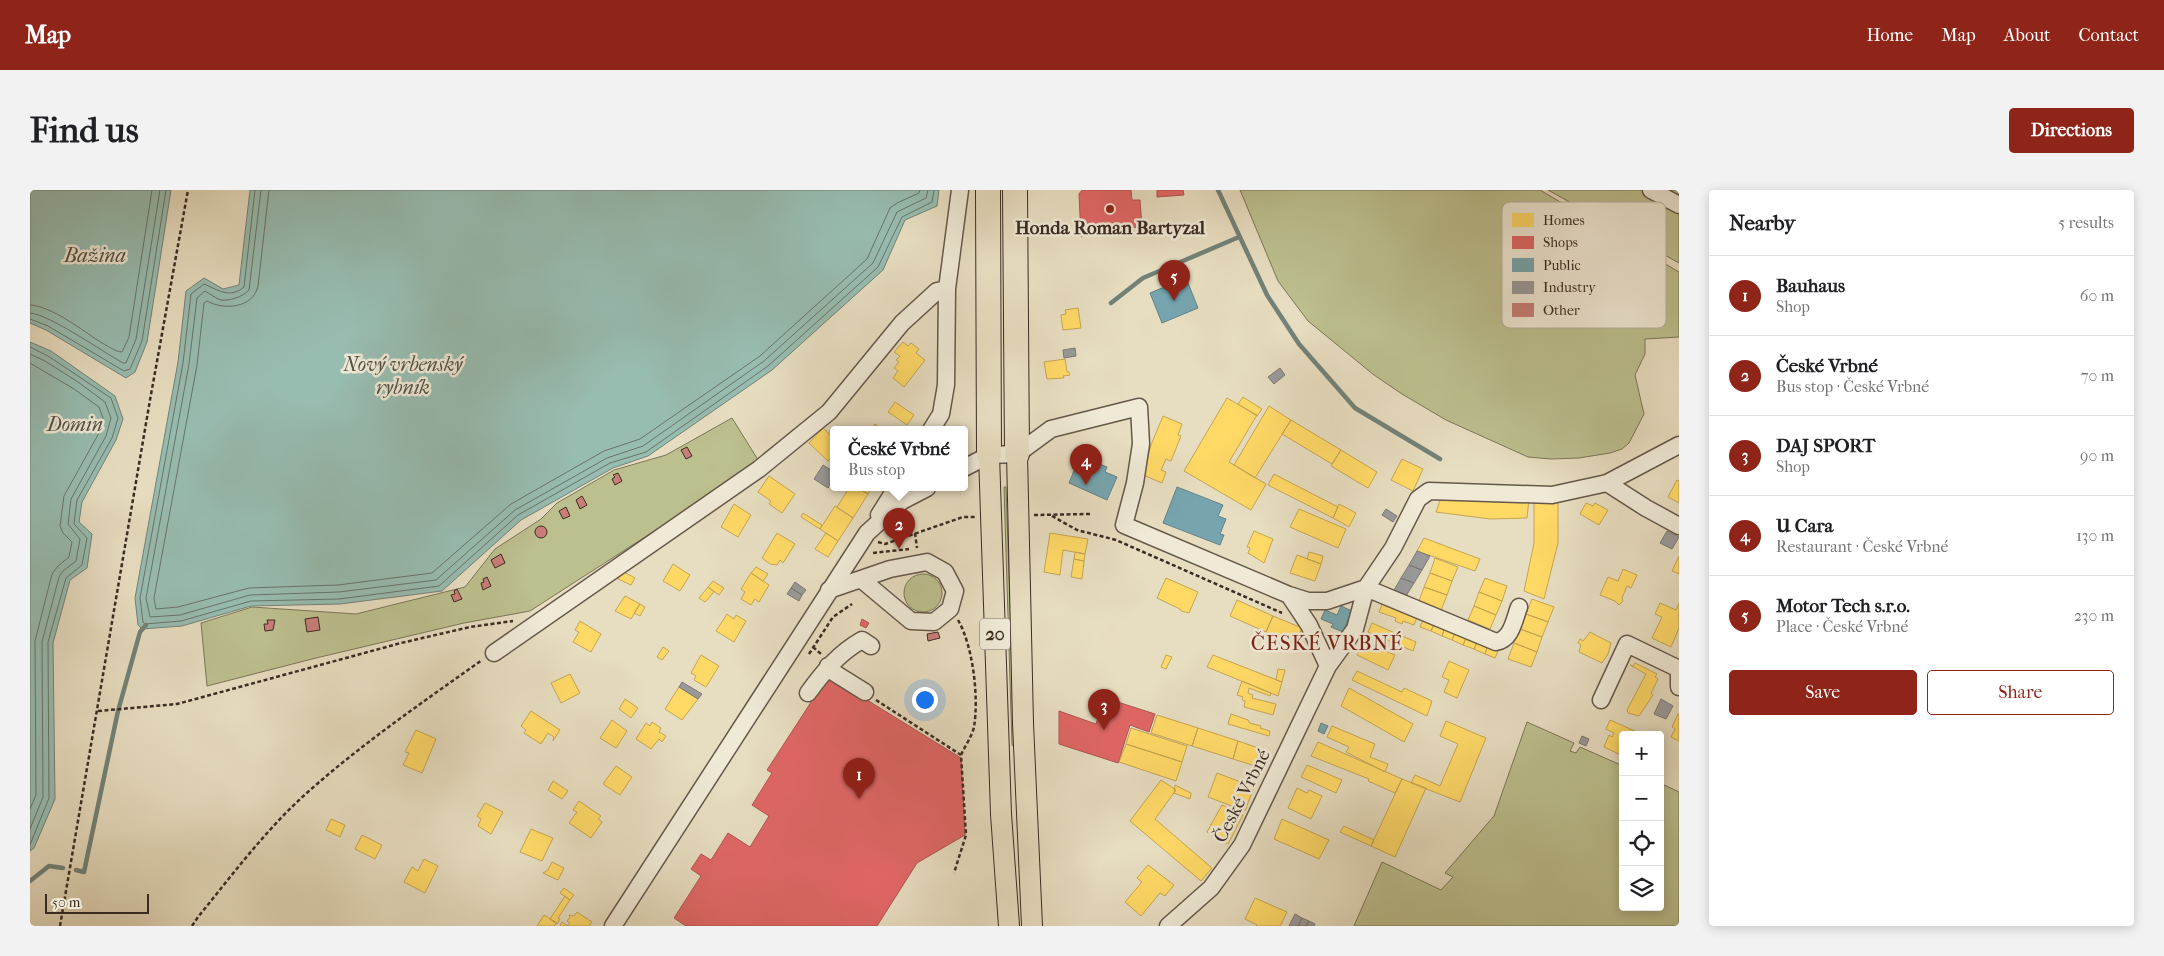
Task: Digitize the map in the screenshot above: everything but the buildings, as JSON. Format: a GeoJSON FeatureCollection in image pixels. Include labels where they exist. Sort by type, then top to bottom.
{"type":"FeatureCollection","features":[{"type":"Feature","properties":{"kind":"highway","name":"20"},"geometry":{"type":"LineString","coordinates":[[988,190],[989,455]]}},
{"type":"Feature","properties":{"kind":"highway","name":"20"},"geometry":{"type":"LineString","coordinates":[[1015,190],[1017,454]]}},
{"type":"Feature","properties":{"kind":"main road","name":"20"},"geometry":{"type":"LineString","coordinates":[[1017,454],[1023,723],[1032,926]]}},
{"type":"Feature","properties":{"kind":"main road","name":"20"},"geometry":{"type":"LineString","coordinates":[[989,455],[1001,814],[1009,926]]}},
{"type":"Feature","properties":{"kind":"street"},"geometry":{"type":"LineString","coordinates":[[934,426],[941,414],[946,386],[948,289],[960,190]]}},
{"type":"Feature","properties":{"kind":"street"},"geometry":{"type":"LineString","coordinates":[[1650,190],[1679,205]]}},
{"type":"Feature","properties":{"kind":"street"},"geometry":{"type":"LineString","coordinates":[[494,652],[759,469],[830,412],[902,323],[937,291],[948,289]]}},
{"type":"Feature","properties":{"kind":"street"},"geometry":{"type":"LineString","coordinates":[[968,466],[989,455],[1017,454],[1052,429],[1139,407],[1141,444],[1135,483],[1124,525],[1308,601],[1327,601],[1366,588],[1496,642],[1503,641],[1509,634],[1519,607]]}},
{"type":"Feature","properties":{"kind":"street","name":"České Vrbné"},"geometry":{"type":"LineString","coordinates":[[1168,926],[1211,888],[1242,845],[1328,666],[1355,628],[1366,588],[1393,548],[1418,499],[1429,491],[1552,495],[1607,483],[1679,445]]}},
{"type":"Feature","properties":{"kind":"street"},"geometry":{"type":"LineString","coordinates":[[1607,483],[1679,526]]}},
{"type":"Feature","properties":{"kind":"street"},"geometry":{"type":"LineString","coordinates":[[613,926],[894,491]]}},
{"type":"Feature","properties":{"kind":"street"},"geometry":{"type":"LineString","coordinates":[[867,533],[902,501],[921,491]]}},
{"type":"Feature","properties":{"kind":"street"},"geometry":{"type":"LineString","coordinates":[[829,590],[890,570],[927,562],[946,572],[955,591],[950,608],[934,622],[911,621],[862,580]]}},
{"type":"Feature","properties":{"kind":"street"},"geometry":{"type":"LineString","coordinates":[[1289,594],[1309,625],[1328,666]]}},
{"type":"Feature","properties":{"kind":"street"},"geometry":{"type":"LineString","coordinates":[[808,693],[828,666],[848,648],[866,638]]}},
{"type":"Feature","properties":{"kind":"street"},"geometry":{"type":"LineString","coordinates":[[1601,700],[1627,644],[1679,668],[1679,687]]}},
{"type":"Feature","properties":{"kind":"street"},"geometry":{"type":"LineString","coordinates":[[828,666],[833,672],[865,692]]}},
{"type":"Feature","properties":{"kind":"path"},"geometry":{"type":"LineString","coordinates":[[60,926],[188,190]]}},
{"type":"Feature","properties":{"kind":"path"},"geometry":{"type":"LineString","coordinates":[[1032,515],[1090,514]]}},
{"type":"Feature","properties":{"kind":"path"},"geometry":{"type":"LineString","coordinates":[[1052,516],[1077,530],[1116,540],[1283,613]]}},
{"type":"Feature","properties":{"kind":"path"},"geometry":{"type":"LineString","coordinates":[[915,533],[918,548],[885,550],[873,553],[878,542],[885,544],[915,533],[963,517],[982,517]]}},
{"type":"Feature","properties":{"kind":"path"},"geometry":{"type":"LineString","coordinates":[[809,654],[833,617],[852,604]]}},
{"type":"Feature","properties":{"kind":"path"},"geometry":{"type":"LineString","coordinates":[[950,608],[959,622],[970,657],[976,691],[973,728],[960,755],[966,835],[954,873]]}},
{"type":"Feature","properties":{"kind":"path"},"geometry":{"type":"LineString","coordinates":[[98,711],[177,704],[400,643],[470,627],[518,620]]}},
{"type":"Feature","properties":{"kind":"path"},"geometry":{"type":"LineString","coordinates":[[192,926],[265,835],[308,792],[395,722],[494,652]]}},
{"type":"Feature","properties":{"kind":"path"},"geometry":{"type":"LineString","coordinates":[[865,692],[960,755]]}},
{"type":"Feature","properties":{"kind":"green space"},"geometry":{"type":"Polygon","coordinates":[[[1240,190],[1540,190],[1560,202],[1502,202],[1502,328],[1666,328],[1666,264],[1679,272],[1679,337],[1645,339],[1645,354],[1635,375],[1644,414],[1629,443],[1622,449],[1579,458],[1551,459],[1528,457],[1446,420],[1374,375],[1308,321],[1278,281],[1240,190]]]}},
{"type":"Feature","properties":{"kind":"green space"},"geometry":{"type":"Polygon","coordinates":[[[1548,190],[1679,190],[1679,263],[1666,256],[1666,202],[1570,202],[1548,190]]]}},
{"type":"Feature","properties":{"kind":"green space"},"geometry":{"type":"Polygon","coordinates":[[[732,418],[760,463],[530,611],[464,623],[207,686],[201,623],[252,607],[356,614],[465,587],[495,549],[541,519],[557,503],[614,470],[666,455],[732,418]]]}},
{"type":"Feature","properties":{"kind":"green space"},"geometry":{"type":"Polygon","coordinates":[[[1004,487],[1006,487],[1014,747],[1012,745],[1004,487]]]}},
{"type":"Feature","properties":{"kind":"green space"},"geometry":{"type":"Polygon","coordinates":[[[923,574],[936,580],[942,593],[936,606],[923,612],[910,606],[904,593],[910,580],[923,574]]]}},
{"type":"Feature","properties":{"kind":"green space"},"geometry":{"type":"Polygon","coordinates":[[[1527,722],[1574,743],[1570,751],[1576,753],[1580,747],[1619,764],[1619,911],[1664,911],[1664,785],[1679,792],[1679,926],[1354,926],[1382,862],[1441,890],[1453,877],[1445,873],[1494,816],[1527,722]]]}},
{"type":"Feature","properties":{"kind":"water","name":"Bažina"},"geometry":{"type":"Polygon","coordinates":[[[30,190],[171,190],[147,342],[135,372],[126,378],[46,330],[30,323],[30,190]]]}},
{"type":"Feature","properties":{"kind":"water","name":"Nový vrbenský rybník"},"geometry":{"type":"Polygon","coordinates":[[[250,190],[939,190],[937,206],[905,220],[883,270],[772,370],[648,456],[613,468],[521,520],[442,591],[340,604],[251,606],[182,626],[142,629],[138,625],[135,598],[178,362],[186,291],[204,278],[223,289],[239,285],[250,190]]]}},
{"type":"Feature","properties":{"kind":"water","name":"Domin"},"geometry":{"type":"Polygon","coordinates":[[[30,342],[51,351],[115,396],[123,419],[116,440],[82,502],[79,522],[92,534],[87,568],[70,580],[53,643],[55,799],[34,848],[30,851],[30,342]]]}},
{"type":"Feature","properties":{"kind":"waterway"},"geometry":{"type":"LineString","coordinates":[[1218,190],[1267,295],[1299,344],[1355,408],[1440,459]]}},
{"type":"Feature","properties":{"kind":"waterway"},"geometry":{"type":"LineString","coordinates":[[1111,303],[1143,278],[1239,237]]}},
{"type":"Feature","properties":{"kind":"waterway"},"geometry":{"type":"LineString","coordinates":[[76,870],[84,872],[118,711],[140,632],[146,625]]}},
{"type":"Feature","properties":{"kind":"waterway"},"geometry":{"type":"LineString","coordinates":[[30,881],[49,866],[63,868]]}},
{"type":"Feature","properties":{"kind":"place","name":"Honda Roman Bartyzal"},"geometry":{"type":"Point","coordinates":[1110,209]}},
{"type":"Feature","properties":{"kind":"place","name":"Motor Tech s.r.o."},"geometry":{"type":"Point","coordinates":[1174,301]}},
{"type":"Feature","properties":{"kind":"place","name":"U Cara"},"geometry":{"type":"Point","coordinates":[1086,485]}},
{"type":"Feature","properties":{"kind":"place","name":"České Vrbné"},"geometry":{"type":"Point","coordinates":[899,549]}},
{"type":"Feature","properties":{"kind":"place","name":"DAJ SPORT"},"geometry":{"type":"Point","coordinates":[1104,730]}},
{"type":"Feature","properties":{"kind":"place","name":"Bauhaus"},"geometry":{"type":"Point","coordinates":[859,799]}},
{"type":"Feature","properties":{"kind":"district","name":"ČESKÉ VRBNÉ"},"geometry":{"type":"Point","coordinates":[1327,643]}}]}
